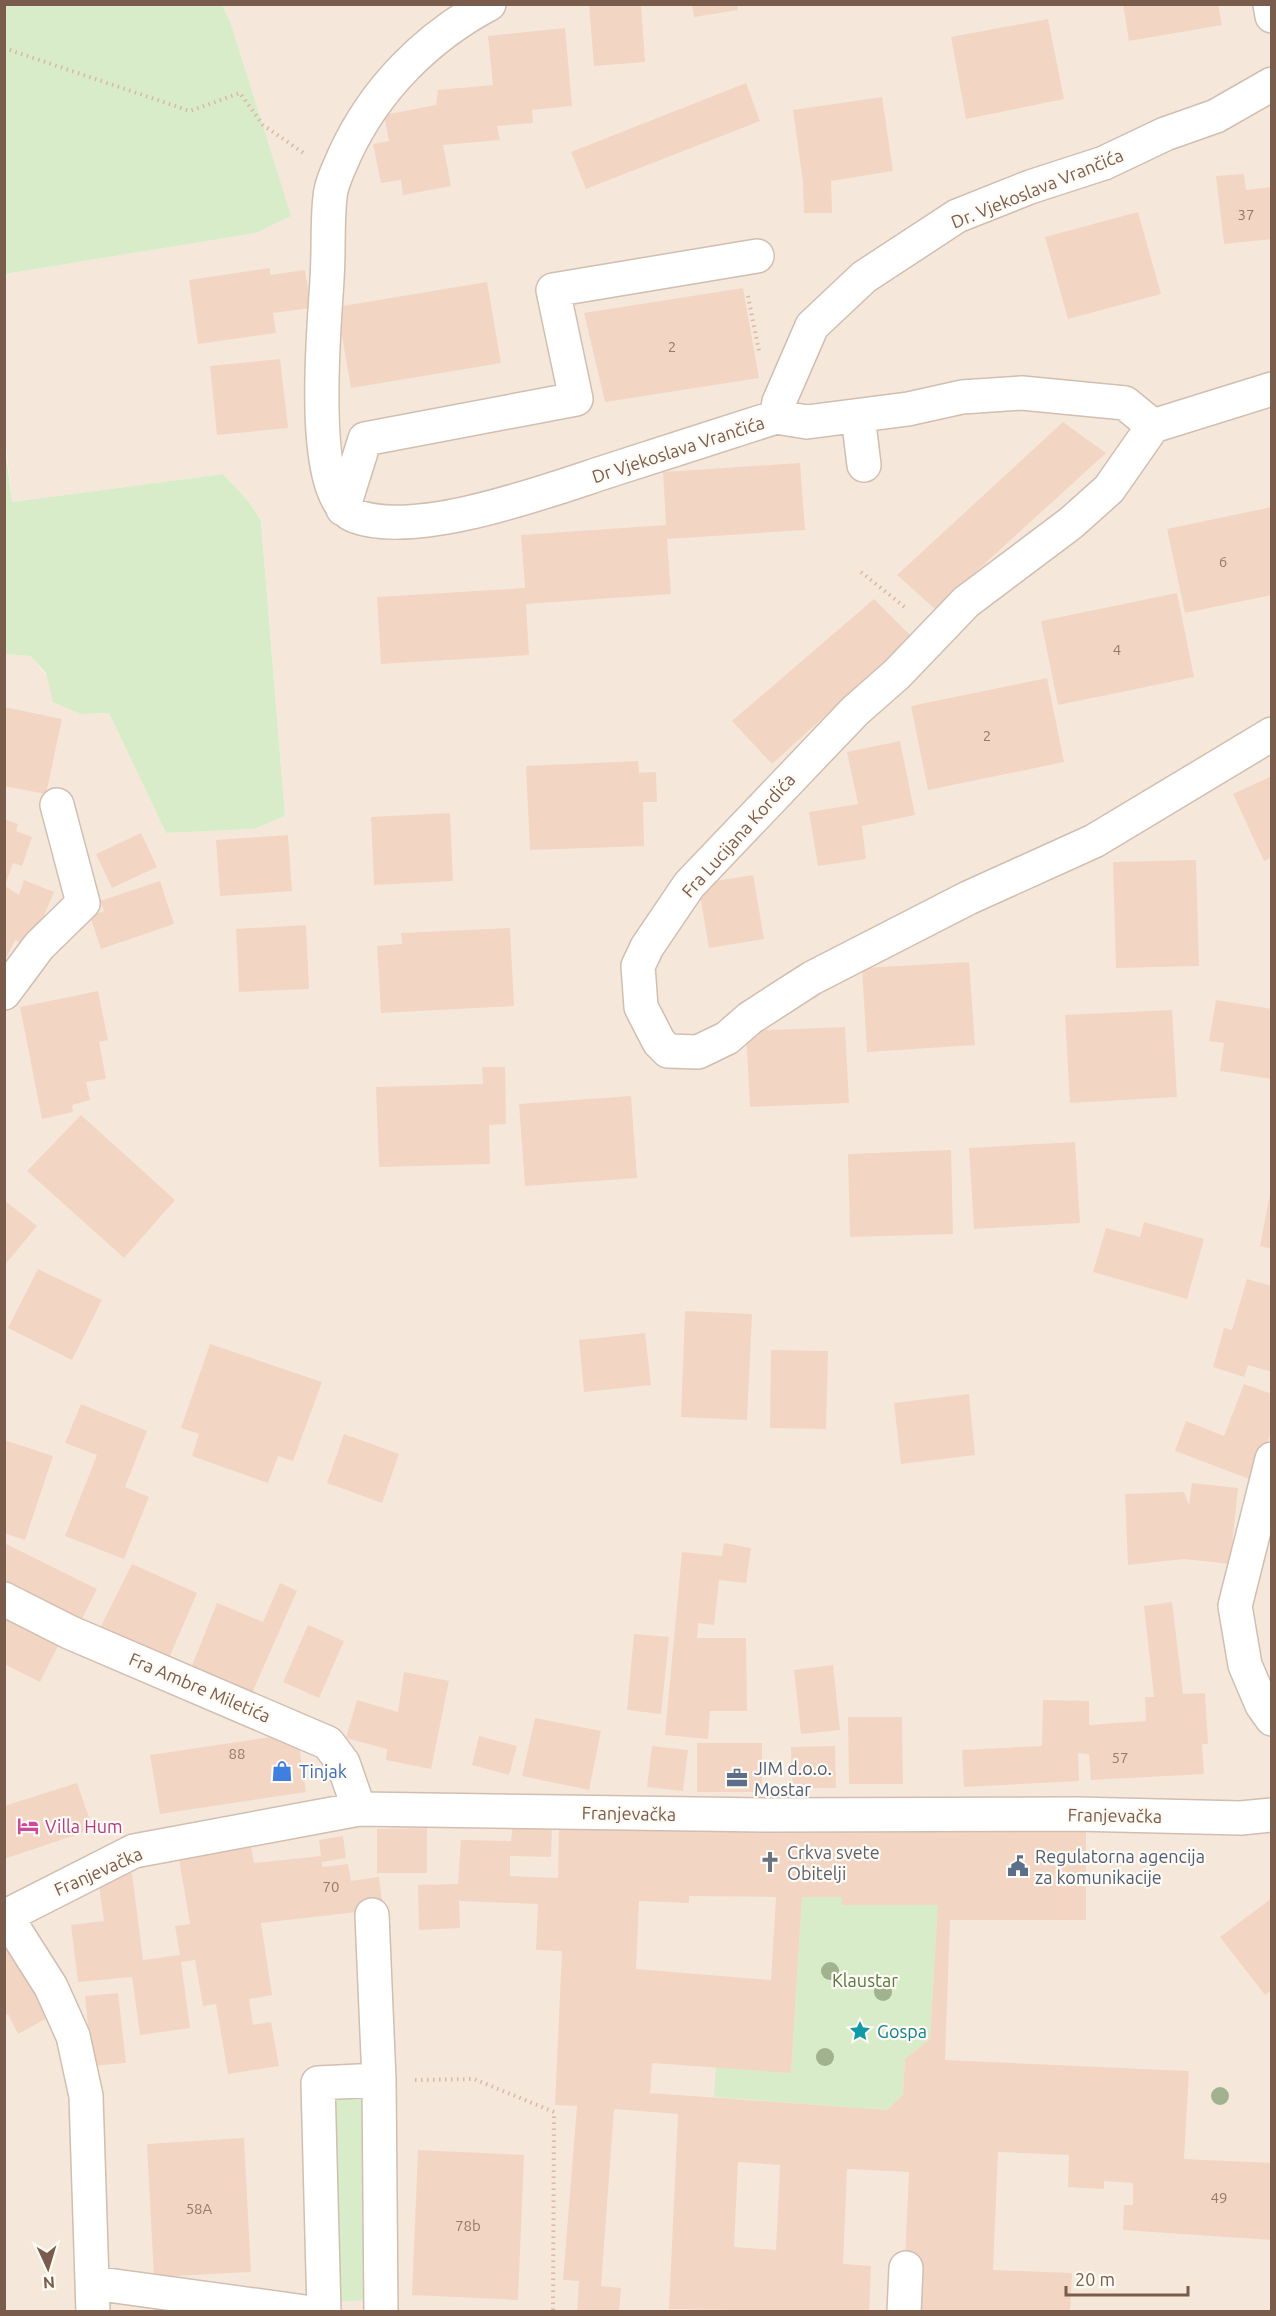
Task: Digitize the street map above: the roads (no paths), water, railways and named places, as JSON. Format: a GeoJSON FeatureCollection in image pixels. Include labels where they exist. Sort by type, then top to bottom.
{"type":"FeatureCollection","features":[{"type":"Feature","properties":{"kind":"street"},"geometry":{"type":"LineString","coordinates":[[343,509],[327,464],[320,391],[330,194],[351,144],[370,110],[405,65],[456,22],[489,4]]}},
{"type":"Feature","properties":{"kind":"street"},"geometry":{"type":"LineString","coordinates":[[1270,4],[1272,16]]}},
{"type":"Feature","properties":{"kind":"street","name":"Dr. Vjekoslava Vrančića"},"geometry":{"type":"LineString","coordinates":[[776,417],[779,402],[812,326],[864,277],[957,216],[1104,163],[1165,134],[1216,116],[1272,84]]}},
{"type":"Feature","properties":{"kind":"street"},"geometry":{"type":"LineString","coordinates":[[343,509],[365,439],[576,399],[553,290],[757,256]]}},
{"type":"Feature","properties":{"kind":"street"},"geometry":{"type":"LineString","coordinates":[[1153,426],[1272,389]]}},
{"type":"Feature","properties":{"kind":"street","name":"Dr Vjekoslava Vrančića"},"geometry":{"type":"LineString","coordinates":[[343,509],[354,516],[384,521],[429,520],[503,505],[776,417],[807,422],[908,409],[962,397],[1022,393],[1125,403],[1153,426]]}},
{"type":"Feature","properties":{"kind":"street"},"geometry":{"type":"LineString","coordinates":[[858,416],[864,465]]}},
{"type":"Feature","properties":{"kind":"street","name":"Fra Lucijana Kordića"},"geometry":{"type":"LineString","coordinates":[[1153,426],[1109,489],[1071,523],[966,602],[897,674],[855,711],[689,885],[647,947],[638,966],[641,1007],[659,1042],[668,1051],[698,1052],[726,1038],[750,1018],[812,978],[968,898],[1094,841],[1272,734]]}},
{"type":"Feature","properties":{"kind":"street"},"geometry":{"type":"LineString","coordinates":[[4,993],[39,946],[83,903],[57,804]]}},
{"type":"Feature","properties":{"kind":"street"},"geometry":{"type":"LineString","coordinates":[[1272,1460],[1235,1606],[1245,1665],[1262,1705],[1272,1719]]}},
{"type":"Feature","properties":{"kind":"street","name":"Fra Ambre Miletića"},"geometry":{"type":"LineString","coordinates":[[4,1599],[69,1632],[169,1672],[328,1743],[343,1763],[359,1809]]}},
{"type":"Feature","properties":{"kind":"street","name":"Franjevačka"},"geometry":{"type":"LineString","coordinates":[[305,2312],[93,2297],[86,2096],[73,2036],[51,1986],[5,1917],[134,1851],[359,1809],[764,1815],[1076,1814],[1241,1818],[1272,1815]]}},
{"type":"Feature","properties":{"kind":"street"},"geometry":{"type":"LineString","coordinates":[[372,1914],[379,2080],[381,2312]]}},
{"type":"Feature","properties":{"kind":"street"},"geometry":{"type":"LineString","coordinates":[[324,2312],[318,2083],[379,2080]]}},
{"type":"Feature","properties":{"kind":"street"},"geometry":{"type":"LineString","coordinates":[[904,2312],[906,2268]]}},
{"type":"Feature","properties":{"kind":"place","name":"Tinjak"},"geometry":{"type":"Point","coordinates":[282,1771]}},
{"type":"Feature","properties":{"kind":"place","name":"JIM d.o.o. Mostar"},"geometry":{"type":"Point","coordinates":[737,1778]}},
{"type":"Feature","properties":{"kind":"place","name":"Villa Hum"},"geometry":{"type":"Point","coordinates":[28,1826]}},
{"type":"Feature","properties":{"kind":"place","name":"Crkva svete Obitelji"},"geometry":{"type":"Point","coordinates":[770,1862]}},
{"type":"Feature","properties":{"kind":"place","name":"Regulatorna agencija za komunikacije"},"geometry":{"type":"Point","coordinates":[1018,1866]}},
{"type":"Feature","properties":{"kind":"place","name":"Gospa"},"geometry":{"type":"Point","coordinates":[860,2031]}},
{"type":"Feature","properties":{"kind":"park label","name":"Klaustar"},"geometry":{"type":"Point","coordinates":[865,1980]}}]}
